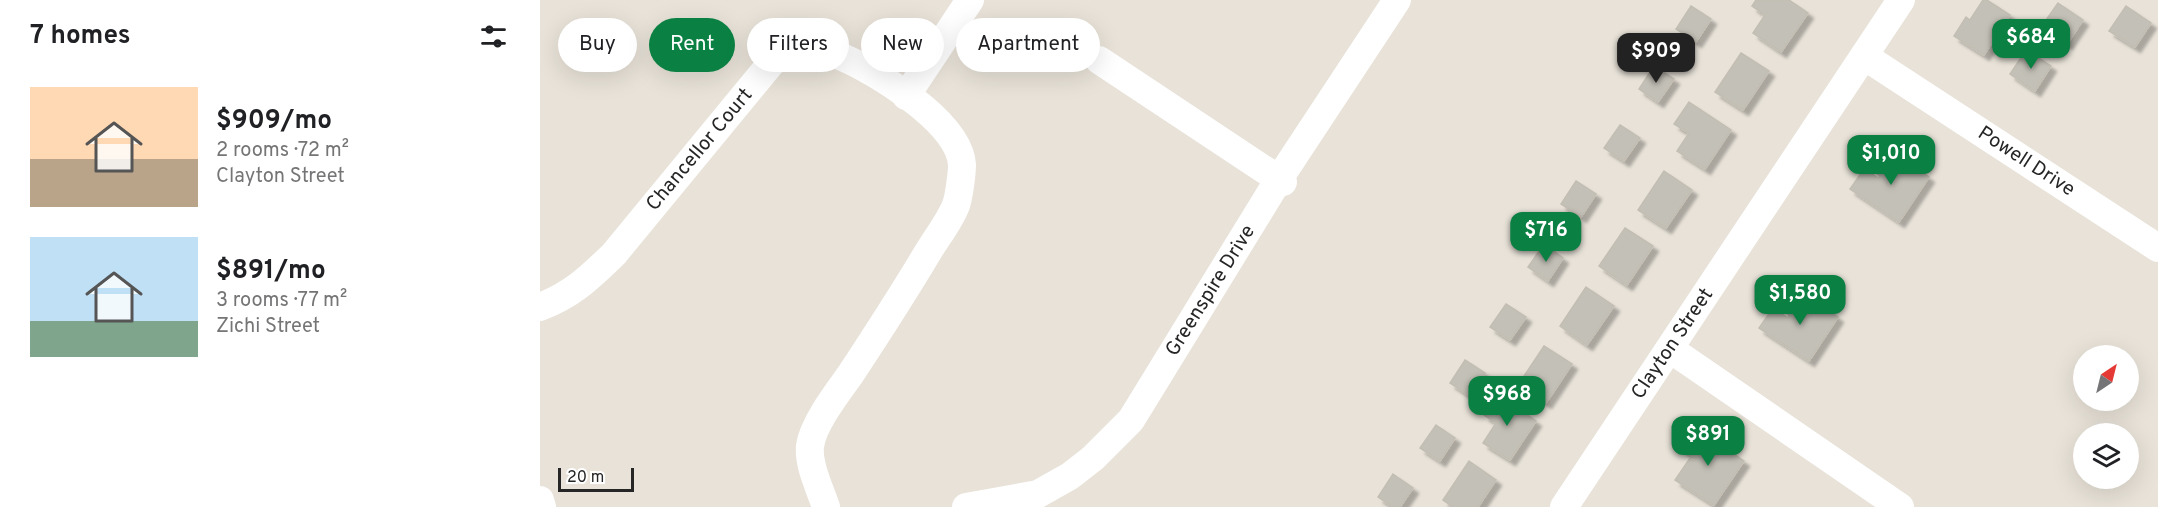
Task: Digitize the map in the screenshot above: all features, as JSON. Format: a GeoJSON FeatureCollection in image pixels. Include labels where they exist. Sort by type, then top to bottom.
{"type":"FeatureCollection","features":[{"type":"Feature","properties":{"kind":"street"},"geometry":{"type":"LineString","coordinates":[[906,96],[970,0]]}},
{"type":"Feature","properties":{"kind":"street","name":"Greenspire Drive"},"geometry":{"type":"LineString","coordinates":[[966,507],[1038,494],[1094,459],[1131,420],[1397,0]]}},
{"type":"Feature","properties":{"kind":"street","name":"Clayton Street"},"geometry":{"type":"LineString","coordinates":[[1564,507],[1901,0]]}},
{"type":"Feature","properties":{"kind":"street","name":"Chancellor Court"},"geometry":{"type":"LineString","coordinates":[[540,307],[563,298],[585,282],[614,254],[772,62],[786,53],[812,48],[834,53],[875,74],[906,96],[946,130],[959,153],[962,165],[956,205],[891,314],[814,433],[810,447],[812,464],[826,507]]}},
{"type":"Feature","properties":{"kind":"street","name":"Powell Drive"},"geometry":{"type":"LineString","coordinates":[[1864,56],[2158,248]]}},
{"type":"Feature","properties":{"kind":"street"},"geometry":{"type":"LineString","coordinates":[[1100,61],[1281,181]]}},
{"type":"Feature","properties":{"kind":"street"},"geometry":{"type":"LineString","coordinates":[[1670,349],[1900,507]]}},
{"type":"Feature","properties":{"kind":"street"},"geometry":{"type":"LineString","coordinates":[[540,500],[542,507]]}},
{"type":"Feature","properties":{"kind":"building"},"geometry":{"type":"Polygon","coordinates":[[[1756,0],[1789,0],[1808,13],[1781,52],[1753,33],[1765,15],[1752,6],[1756,0]]]}},
{"type":"Feature","properties":{"kind":"building"},"geometry":{"type":"Polygon","coordinates":[[[1983,0],[1987,0],[2010,15],[1984,55],[1954,36],[1966,17],[1970,20],[1983,0]]]}},
{"type":"Feature","properties":{"kind":"building"},"geometry":{"type":"Polygon","coordinates":[[[2058,3],[2083,20],[2067,44],[2041,27],[2058,3]]]}},
{"type":"Feature","properties":{"kind":"building"},"geometry":{"type":"Polygon","coordinates":[[[1691,6],[1711,19],[1696,42],[1676,29],[1691,6]]]}},
{"type":"Feature","properties":{"kind":"building"},"geometry":{"type":"Polygon","coordinates":[[[2126,6],[2151,23],[2135,47],[2109,31],[2126,6]]]}},
{"type":"Feature","properties":{"kind":"building"},"geometry":{"type":"Polygon","coordinates":[[[2026,50],[2051,66],[2035,91],[2010,74],[2026,50]]]}},
{"type":"Feature","properties":{"kind":"building"},"geometry":{"type":"Polygon","coordinates":[[[1741,53],[1769,71],[1743,110],[1715,92],[1741,53]]]}},
{"type":"Feature","properties":{"kind":"building"},"geometry":{"type":"Polygon","coordinates":[[[1654,66],[1674,79],[1658,102],[1639,89],[1654,66]]]}},
{"type":"Feature","properties":{"kind":"building"},"geometry":{"type":"Polygon","coordinates":[[[1689,102],[1731,130],[1705,169],[1677,151],[1689,133],[1674,124],[1689,102]]]}},
{"type":"Feature","properties":{"kind":"building"},"geometry":{"type":"Polygon","coordinates":[[[1620,125],[1640,138],[1624,161],[1604,148],[1620,125]]]}},
{"type":"Feature","properties":{"kind":"building"},"geometry":{"type":"Polygon","coordinates":[[[1890,152],[1929,177],[1899,222],[1850,189],[1864,169],[1878,178],[1880,176],[1876,173],[1890,152]]]}},
{"type":"Feature","properties":{"kind":"building"},"geometry":{"type":"Polygon","coordinates":[[[1664,171],[1692,190],[1666,228],[1638,210],[1664,171]]]}},
{"type":"Feature","properties":{"kind":"building"},"geometry":{"type":"Polygon","coordinates":[[[1576,181],[1596,194],[1581,217],[1561,204],[1576,181]]]}},
{"type":"Feature","properties":{"kind":"building"},"geometry":{"type":"Polygon","coordinates":[[[1625,228],[1653,246],[1627,285],[1599,266],[1625,228]]]}},
{"type":"Feature","properties":{"kind":"building"},"geometry":{"type":"Polygon","coordinates":[[[1544,244],[1563,258],[1548,281],[1528,267],[1544,244]]]}},
{"type":"Feature","properties":{"kind":"building"},"geometry":{"type":"Polygon","coordinates":[[[1586,287],[1614,306],[1587,345],[1560,326],[1586,287]]]}},
{"type":"Feature","properties":{"kind":"building"},"geometry":{"type":"Polygon","coordinates":[[[1799,291],[1838,317],[1809,361],[1759,328],[1773,308],[1788,318],[1789,315],[1785,312],[1799,291]]]}},
{"type":"Feature","properties":{"kind":"building"},"geometry":{"type":"Polygon","coordinates":[[[1506,304],[1526,317],[1510,340],[1490,327],[1506,304]]]}},
{"type":"Feature","properties":{"kind":"building"},"geometry":{"type":"Polygon","coordinates":[[[1544,346],[1572,364],[1546,403],[1518,385],[1544,346]]]}},
{"type":"Feature","properties":{"kind":"building"},"geometry":{"type":"Polygon","coordinates":[[[1465,360],[1485,373],[1470,396],[1450,383],[1465,360]]]}},
{"type":"Feature","properties":{"kind":"building"},"geometry":{"type":"Polygon","coordinates":[[[1498,395],[1536,421],[1510,460],[1483,443],[1496,423],[1484,415],[1498,395]]]}},
{"type":"Feature","properties":{"kind":"building"},"geometry":{"type":"Polygon","coordinates":[[[1436,425],[1455,438],[1440,461],[1420,448],[1436,425]]]}},
{"type":"Feature","properties":{"kind":"building"},"geometry":{"type":"Polygon","coordinates":[[[1695,428],[1744,461],[1714,505],[1675,480],[1690,458],[1694,461],[1696,458],[1681,449],[1695,428]]]}},
{"type":"Feature","properties":{"kind":"building"},"geometry":{"type":"Polygon","coordinates":[[[1469,461],[1496,480],[1478,507],[1453,507],[1443,500],[1469,461]]]}},
{"type":"Feature","properties":{"kind":"building"},"geometry":{"type":"Polygon","coordinates":[[[1393,474],[1413,488],[1400,507],[1393,507],[1378,497],[1393,474]]]}}]}
